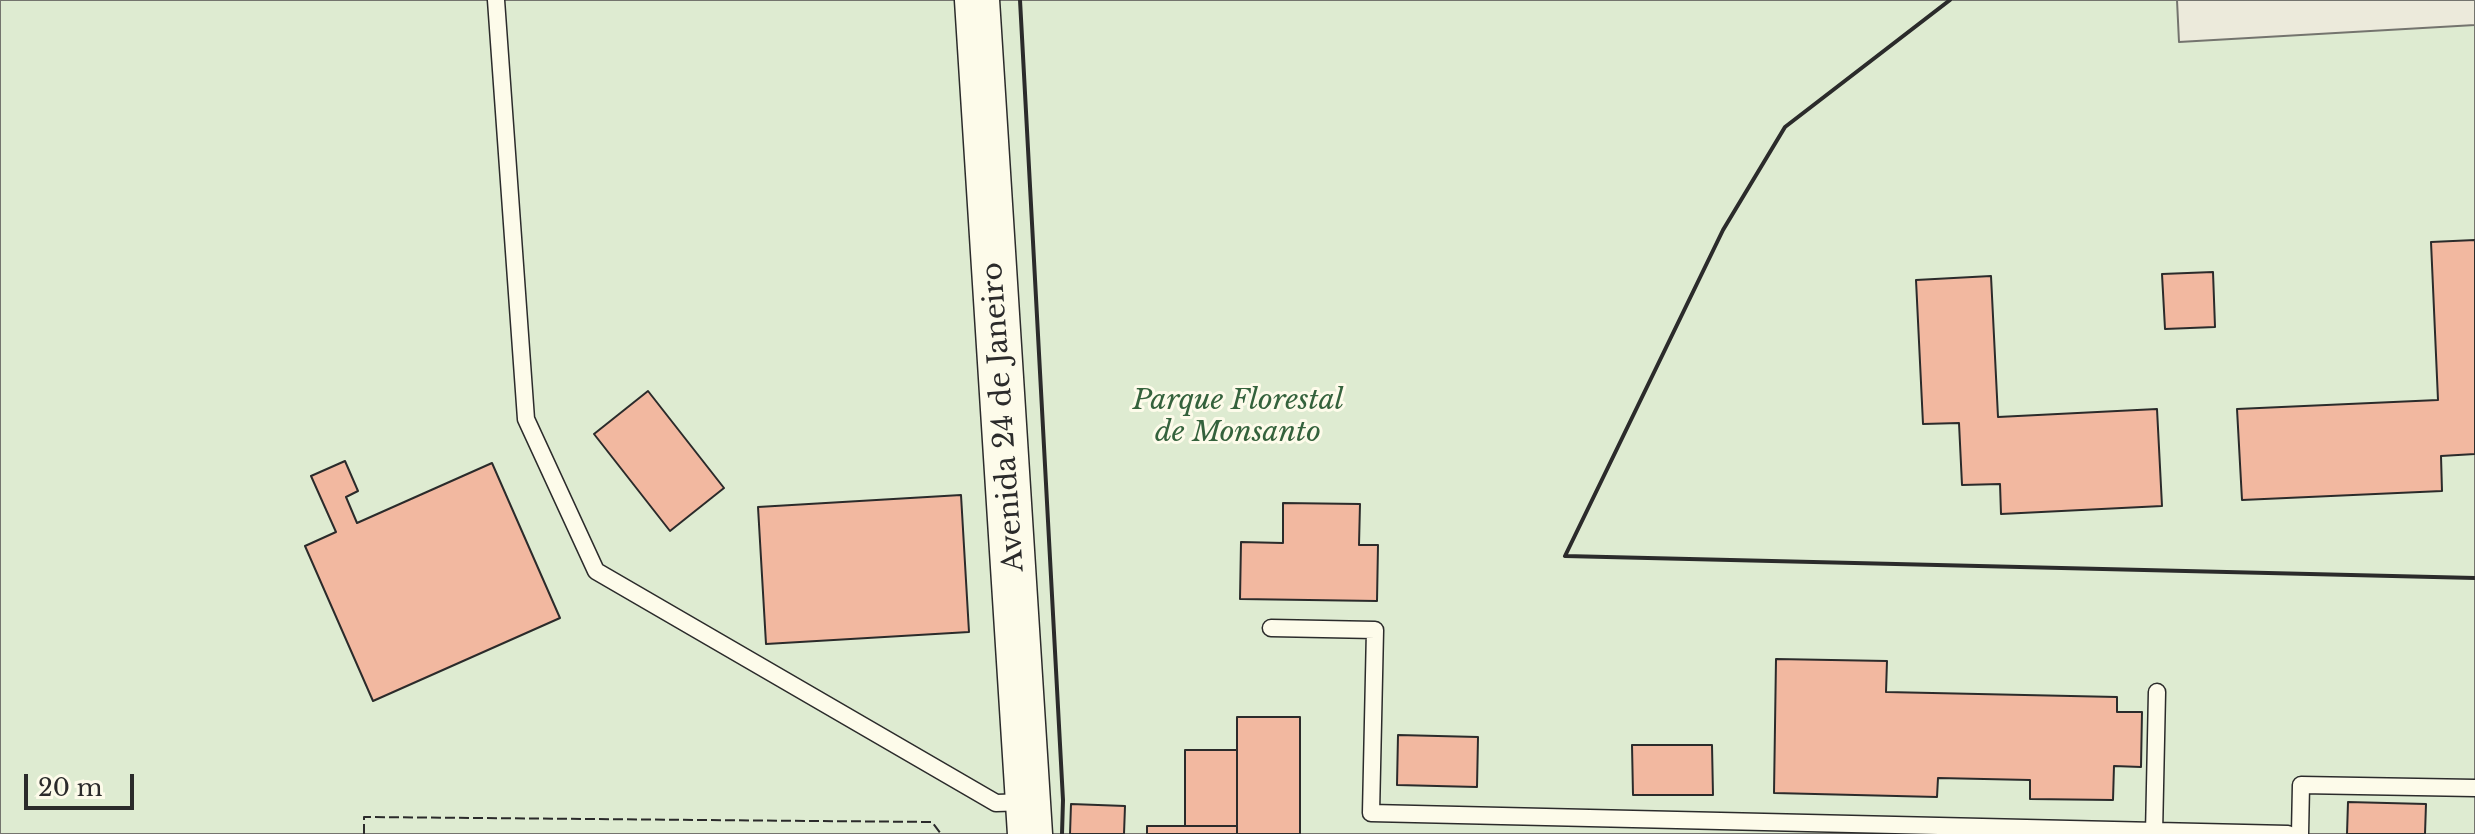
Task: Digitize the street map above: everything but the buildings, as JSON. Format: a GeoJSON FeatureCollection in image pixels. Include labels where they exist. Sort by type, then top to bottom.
{"type":"FeatureCollection","features":[{"type":"Feature","properties":{"kind":"street","name":"Avenida 24 de Janeiro"},"geometry":{"type":"LineString","coordinates":[[977,0],[1030,818]]}},
{"type":"Feature","properties":{"kind":"lane"},"geometry":{"type":"LineString","coordinates":[[496,0],[526,419],[596,571],[996,803],[1030,818]]}},
{"type":"Feature","properties":{"kind":"lane"},"geometry":{"type":"LineString","coordinates":[[1271,628],[1375,630],[1371,813],[1730,828],[2288,834]]}},
{"type":"Feature","properties":{"kind":"lane"},"geometry":{"type":"LineString","coordinates":[[2154,832],[2157,692]]}},
{"type":"Feature","properties":{"kind":"lane"},"geometry":{"type":"LineString","coordinates":[[2300,834],[2301,785],[2475,788]]}},
{"type":"Feature","properties":{"kind":"lane"},"geometry":{"type":"LineString","coordinates":[[1461,815],[1461,834]]}},
{"type":"Feature","properties":{"kind":"green space","name":"Parque Florestal de Monsanto"},"geometry":{"type":"Polygon","coordinates":[[[0,0],[2475,0],[2475,834],[0,834],[0,0]]]}},
{"type":"Feature","properties":{"kind":"shaded area"},"geometry":{"type":"Polygon","coordinates":[[[2177,0],[2475,0],[2475,25],[2179,42],[2177,0]]]}},
{"type":"Feature","properties":{"kind":"fence"},"geometry":{"type":"LineString","coordinates":[[1950,0],[1785,127],[1723,230],[1565,556],[2475,578]]}},
{"type":"Feature","properties":{"kind":"fence"},"geometry":{"type":"LineString","coordinates":[[364,834],[364,817],[932,822],[941,834]]}},
{"type":"Feature","properties":{"kind":"wall"},"geometry":{"type":"LineString","coordinates":[[1020,0],[1063,800],[1062,834]]}},
{"type":"Feature","properties":{"kind":"wall"},"geometry":{"type":"LineString","coordinates":[[1950,0],[1785,127],[1723,230],[1565,556],[2475,578]]}}]}
